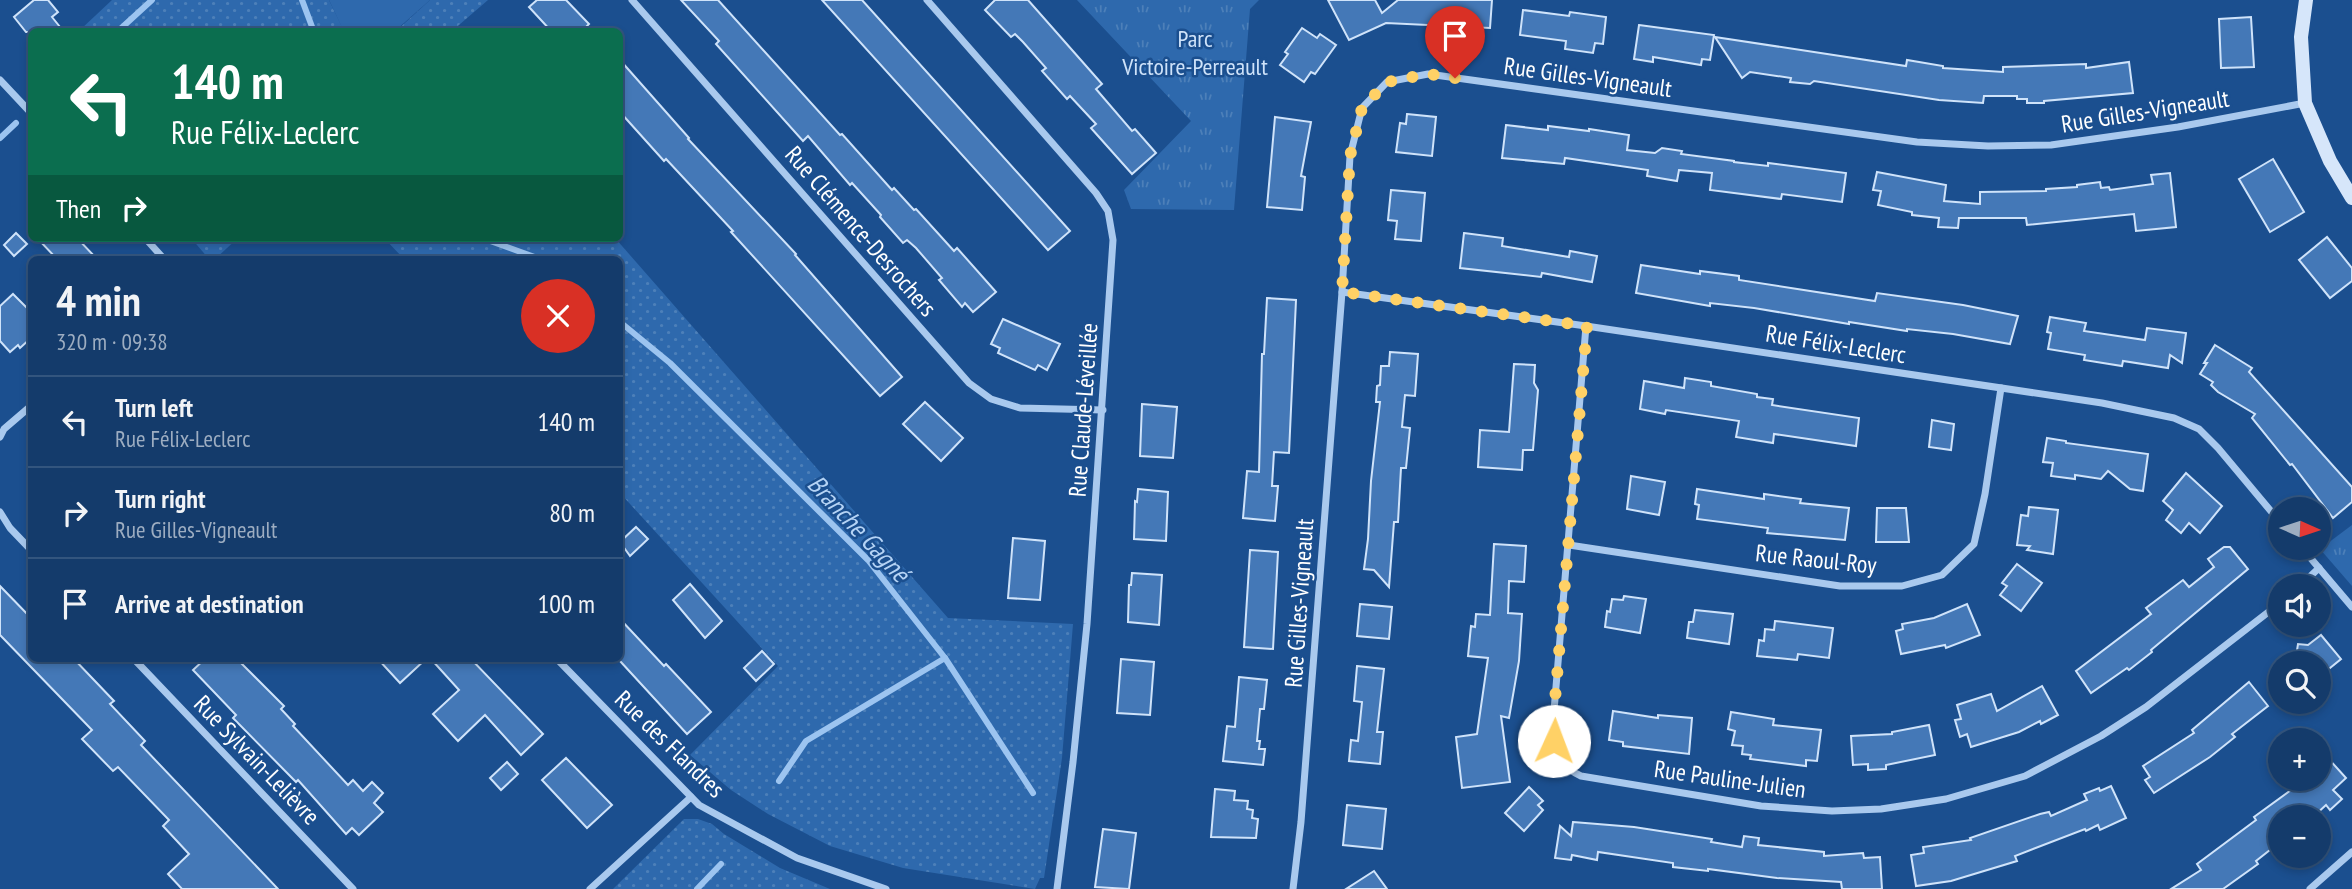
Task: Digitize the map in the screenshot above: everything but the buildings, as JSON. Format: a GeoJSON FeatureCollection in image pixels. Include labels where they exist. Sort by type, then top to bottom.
{"type":"FeatureCollection","features":[{"type":"Feature","properties":{"kind":"street","name":"Rue Clémence-Desrochers"},"geometry":{"type":"LineString","coordinates":[[632,0],[969,383],[991,398],[1020,408],[1102,410]]}},
{"type":"Feature","properties":{"kind":"street","name":"Rue Claude-Léveillée"},"geometry":{"type":"LineString","coordinates":[[927,0],[1096,193],[1108,211],[1114,240],[1087,624],[1057,889]]}},
{"type":"Feature","properties":{"kind":"street"},"geometry":{"type":"LineString","coordinates":[[2306,0],[2301,37],[2305,103],[2330,161],[2352,198]]}},
{"type":"Feature","properties":{"kind":"street","name":"Rue Gilles-Vigneault"},"geometry":{"type":"LineString","coordinates":[[1293,889],[1301,822],[1350,156],[1362,108],[1387,82],[1428,74],[1917,142],[1988,146],[2051,145],[2178,127],[2305,103]]}},
{"type":"Feature","properties":{"kind":"street"},"geometry":{"type":"LineString","coordinates":[[0,80],[28,110]]}},
{"type":"Feature","properties":{"kind":"street"},"geometry":{"type":"LineString","coordinates":[[149,242],[161,256]]}},
{"type":"Feature","properties":{"kind":"street","name":"Rue Félix-Leclerc"},"geometry":{"type":"LineString","coordinates":[[1342,292],[2102,403],[2174,418],[2199,429],[2268,508]]}},
{"type":"Feature","properties":{"kind":"street","name":"Rue Pauline-Julien"},"geometry":{"type":"LineString","coordinates":[[1587,326],[1553,723],[1559,758],[1567,769],[1581,776],[1761,806],[1832,811],[1881,809],[1946,799],[2025,776],[2101,736],[2146,707],[2268,612]]}},
{"type":"Feature","properties":{"kind":"street","name":"Rue Raoul-Roy"},"geometry":{"type":"LineString","coordinates":[[1569,545],[1840,586],[1902,586],[1942,575],[1974,544],[1985,494],[2001,388]]}},
{"type":"Feature","properties":{"kind":"street"},"geometry":{"type":"LineString","coordinates":[[0,437],[4,429],[28,408]]}},
{"type":"Feature","properties":{"kind":"street"},"geometry":{"type":"LineString","coordinates":[[0,512],[10,528],[28,547]]}},
{"type":"Feature","properties":{"kind":"street"},"geometry":{"type":"LineString","coordinates":[[2312,560],[2352,607]]}},
{"type":"Feature","properties":{"kind":"street"},"geometry":{"type":"LineString","coordinates":[[2313,574],[2319,568]]}},
{"type":"Feature","properties":{"kind":"street","name":"Rue Sylvain-Lelièvre"},"geometry":{"type":"LineString","coordinates":[[137,662],[353,889]]}},
{"type":"Feature","properties":{"kind":"street","name":"Rue des Flandres"},"geometry":{"type":"LineString","coordinates":[[560,662],[699,804],[797,858],[886,889]]}},
{"type":"Feature","properties":{"kind":"street"},"geometry":{"type":"LineString","coordinates":[[590,889],[691,797]]}},
{"type":"Feature","properties":{"kind":"street"},"geometry":{"type":"LineString","coordinates":[[2310,889],[2352,852]]}},
{"type":"Feature","properties":{"kind":"green space"},"geometry":{"type":"Polygon","coordinates":[[[112,0],[329,0],[343,28],[82,28],[112,0]]]}},
{"type":"Feature","properties":{"kind":"green space"},"geometry":{"type":"Polygon","coordinates":[[[329,0],[430,0],[398,28],[342,28],[329,0]]]}},
{"type":"Feature","properties":{"kind":"green space"},"geometry":{"type":"Polygon","coordinates":[[[430,0],[488,0],[455,28],[399,28],[430,0]]]}},
{"type":"Feature","properties":{"kind":"green space","name":"Parc Victoire-Perreault"},"geometry":{"type":"Polygon","coordinates":[[[1077,0],[1259,0],[1250,9],[1234,210],[1131,209],[1124,190],[1191,121],[1077,0]]]}},
{"type":"Feature","properties":{"kind":"green space"},"geometry":{"type":"Polygon","coordinates":[[[194,242],[234,242],[218,256],[206,256],[194,242]]]}},
{"type":"Feature","properties":{"kind":"green space"},"geometry":{"type":"Polygon","coordinates":[[[388,242],[619,242],[948,618],[1073,624],[1062,758],[1044,878],[1040,878],[1035,889],[903,868],[830,846],[768,814],[731,790],[690,755],[778,666],[623,496],[623,256],[401,256],[388,242]]]}},
{"type":"Feature","properties":{"kind":"green space"},"geometry":{"type":"Polygon","coordinates":[[[2352,525],[2352,586],[2330,560],[2331,541],[2352,525]]]}},
{"type":"Feature","properties":{"kind":"green space"},"geometry":{"type":"Polygon","coordinates":[[[684,819],[698,819],[712,824],[780,868],[830,889],[613,889],[684,819]]]}},
{"type":"Feature","properties":{"kind":"waterway"},"geometry":{"type":"LineString","coordinates":[[121,28],[152,0]]}},
{"type":"Feature","properties":{"kind":"waterway","name":"Branche Gagné"},"geometry":{"type":"LineString","coordinates":[[302,0],[312,28]]}},
{"type":"Feature","properties":{"kind":"waterway"},"geometry":{"type":"LineString","coordinates":[[0,138],[16,123]]}},
{"type":"Feature","properties":{"kind":"waterway","name":"Branche Gagné"},"geometry":{"type":"LineString","coordinates":[[493,242],[532,256]]}},
{"type":"Feature","properties":{"kind":"waterway","name":"Branche Gagné"},"geometry":{"type":"LineString","coordinates":[[623,324],[670,363],[868,560],[945,658],[1033,793]]}},
{"type":"Feature","properties":{"kind":"waterway"},"geometry":{"type":"LineString","coordinates":[[779,781],[806,741],[945,658]]}},
{"type":"Feature","properties":{"kind":"waterway"},"geometry":{"type":"LineString","coordinates":[[697,889],[721,864]]}},
{"type":"Feature","properties":{"kind":"route"},"geometry":{"type":"LineString","coordinates":[[1455,78],[1428,74],[1387,82],[1362,108],[1350,156],[1342,292],[1587,326],[1553,723],[1554,741]]}}]}
